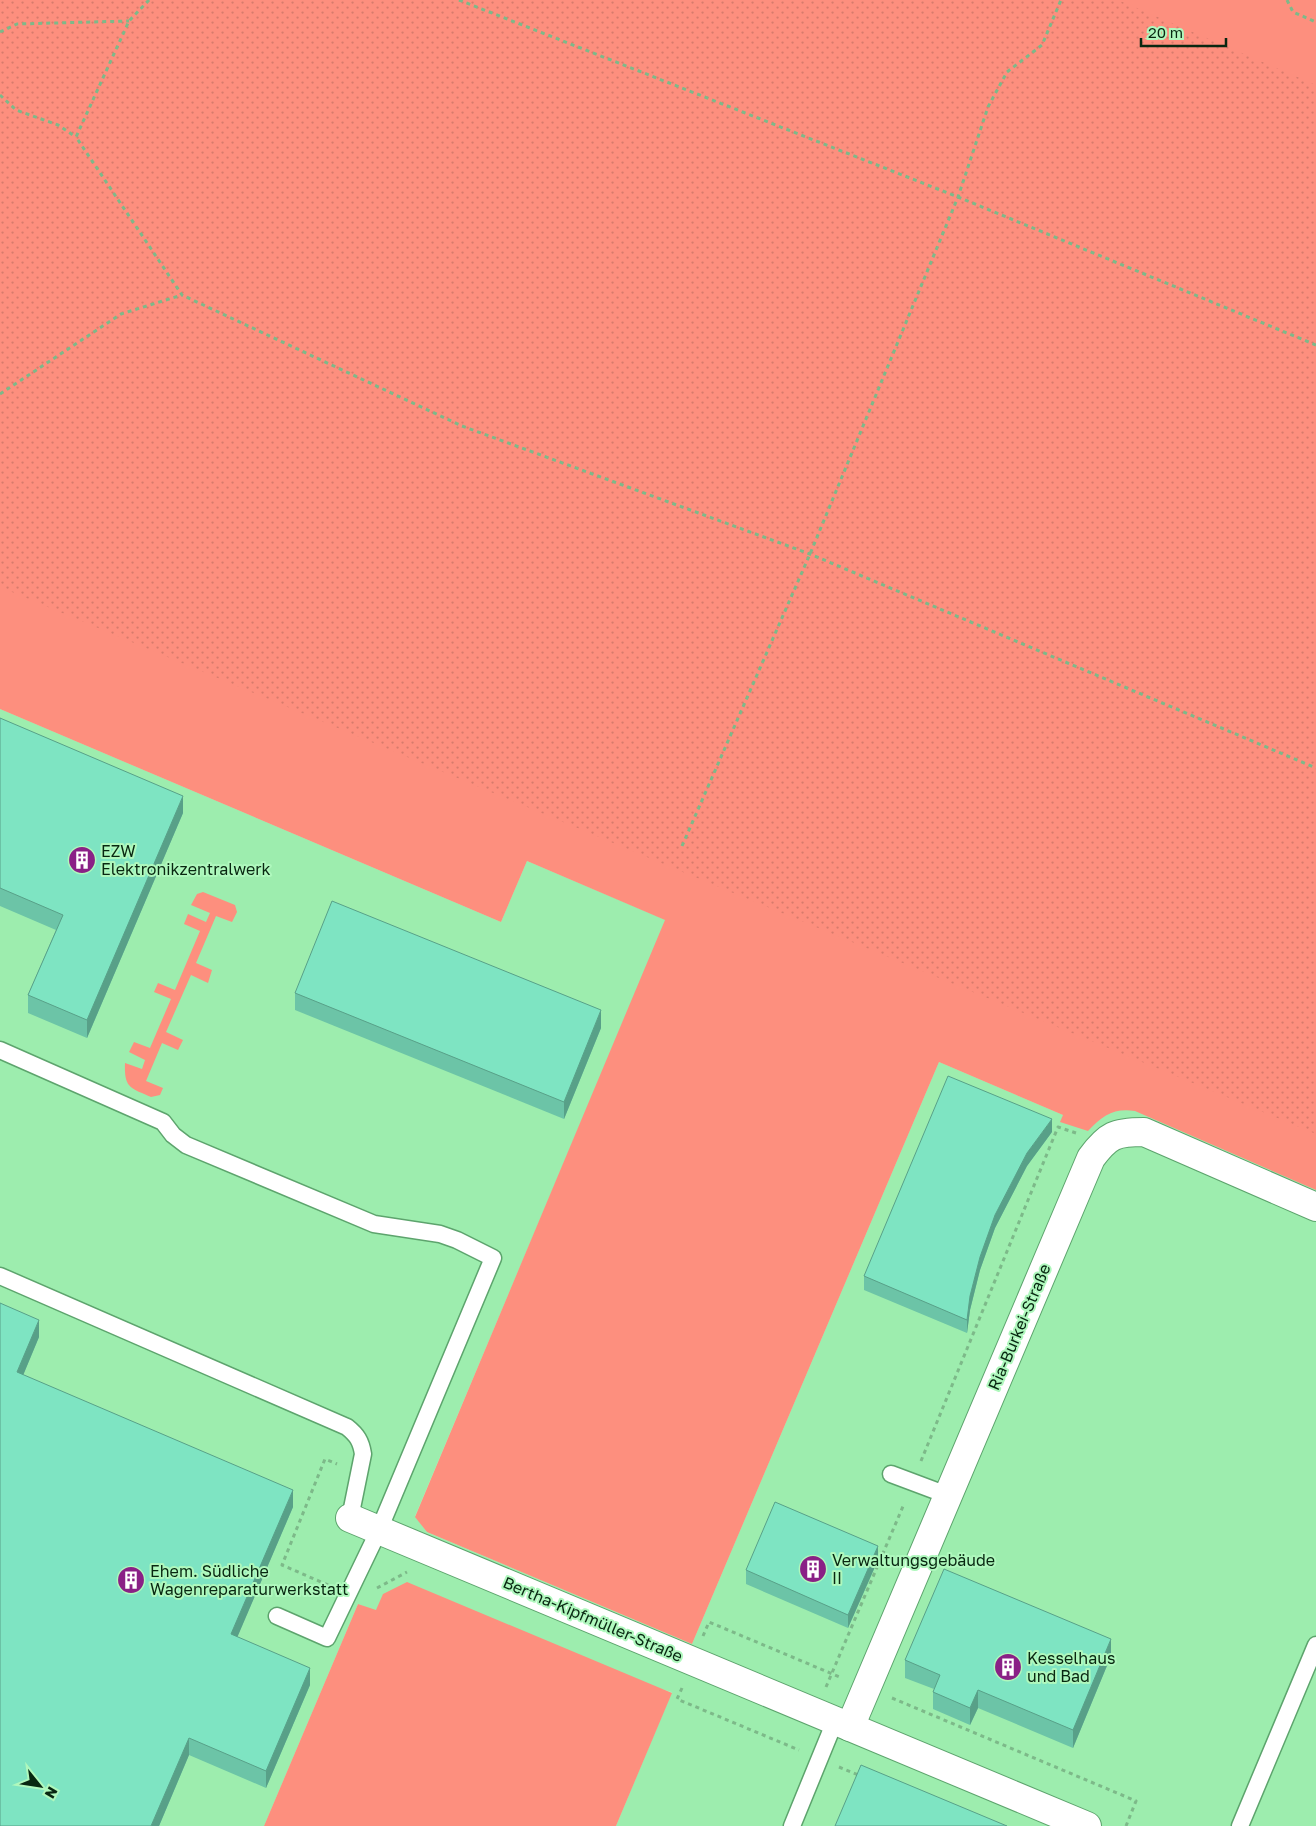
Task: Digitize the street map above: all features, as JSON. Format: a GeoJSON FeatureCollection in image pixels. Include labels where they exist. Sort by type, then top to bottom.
{"type":"FeatureCollection","features":[{"type":"Feature","properties":{"kind":"street"},"geometry":{"type":"LineString","coordinates":[[1102,1142],[1122,1132],[1144,1132],[1316,1207]]}},
{"type":"Feature","properties":{"kind":"street","name":"Ria-Burkei-Straße"},"geometry":{"type":"LineString","coordinates":[[833,1720],[867,1687],[1091,1158],[1102,1142]]}},
{"type":"Feature","properties":{"kind":"street","name":"Bertha-Kipfmüller-Straße"},"geometry":{"type":"LineString","coordinates":[[350,1518],[1088,1826]]}},
{"type":"Feature","properties":{"kind":"lane"},"geometry":{"type":"LineString","coordinates":[[0,1050],[163,1122],[173,1135],[195,1149],[374,1224],[440,1234],[457,1240],[493,1258],[379,1530],[327,1638],[277,1616]]}},
{"type":"Feature","properties":{"kind":"lane"},"geometry":{"type":"LineString","coordinates":[[0,1276],[347,1427],[356,1434],[362,1444],[364,1454],[350,1518]]}},
{"type":"Feature","properties":{"kind":"lane"},"geometry":{"type":"LineString","coordinates":[[891,1474],[947,1495]]}},
{"type":"Feature","properties":{"kind":"lane"},"geometry":{"type":"LineString","coordinates":[[1240,1826],[1316,1645]]}},
{"type":"Feature","properties":{"kind":"lane"},"geometry":{"type":"LineString","coordinates":[[792,1826],[833,1720]]}},
{"type":"Feature","properties":{"kind":"path"},"geometry":{"type":"LineString","coordinates":[[76,137],[129,21],[149,0]]}},
{"type":"Feature","properties":{"kind":"path"},"geometry":{"type":"LineString","coordinates":[[459,0],[958,198],[1316,345]]}},
{"type":"Feature","properties":{"kind":"path"},"geometry":{"type":"LineString","coordinates":[[682,846],[810,554],[958,198],[988,107],[1007,72],[1042,45],[1061,0]]}},
{"type":"Feature","properties":{"kind":"path"},"geometry":{"type":"LineString","coordinates":[[1287,0],[1293,12],[1316,22]]}},
{"type":"Feature","properties":{"kind":"path"},"geometry":{"type":"LineString","coordinates":[[0,32],[18,24],[129,21]]}},
{"type":"Feature","properties":{"kind":"path"},"geometry":{"type":"LineString","coordinates":[[0,95],[16,110],[58,125],[76,137],[182,295],[462,426],[810,554],[1316,768]]}},
{"type":"Feature","properties":{"kind":"path"},"geometry":{"type":"LineString","coordinates":[[0,394],[121,314],[182,295]]}},
{"type":"Feature","properties":{"kind":"path"},"geometry":{"type":"LineString","coordinates":[[833,1720],[832,1674],[913,1482],[1058,1127],[1102,1142]]}},
{"type":"Feature","properties":{"kind":"path"},"geometry":{"type":"LineString","coordinates":[[693,1661],[709,1622],[1136,1801],[1126,1826]]}},
{"type":"Feature","properties":{"kind":"shaded area"},"geometry":{"type":"Polygon","coordinates":[[[0,0],[1118,0],[1316,85],[1316,1134],[0,587],[0,0]]]}},
{"type":"Feature","properties":{"kind":"shaded area"},"geometry":{"type":"Polygon","coordinates":[[[21,0],[1316,0],[1316,1190],[1135,1111],[1128,1110],[1109,1114],[1088,1131],[1060,1122],[1063,1115],[939,1062],[692,1644],[427,1532],[415,1517],[665,920],[527,861],[501,922],[0,709],[0,56],[21,0]]]}},
{"type":"Feature","properties":{"kind":"shaded area"},"geometry":{"type":"Polygon","coordinates":[[[0,709],[501,922],[527,861],[666,920],[415,1516],[427,1532],[692,1644],[939,1062],[1063,1115],[1095,1041],[1316,1134],[1316,1826],[616,1826],[672,1692],[376,1611],[358,1604],[264,1826],[0,1826],[0,709]]]}},
{"type":"Feature","properties":{"kind":"shaded area"},"geometry":{"type":"Polygon","coordinates":[[[203,892],[235,905],[237,912],[232,922],[216,916],[196,963],[212,970],[208,983],[191,975],[166,1032],[183,1040],[178,1050],[162,1043],[146,1081],[163,1088],[160,1095],[151,1097],[130,1086],[126,1078],[125,1063],[142,1069],[145,1060],[129,1052],[134,1042],[150,1048],[171,999],[154,992],[158,983],[175,990],[200,931],[184,924],[188,914],[206,922],[210,913],[191,905],[197,894],[203,892]]]}},
{"type":"Feature","properties":{"kind":"shaded area"},"geometry":{"type":"Polygon","coordinates":[[[407,1582],[672,1693],[616,1826],[264,1826],[358,1604],[376,1610],[383,1594],[407,1582]]]}},
{"type":"Feature","properties":{"kind":"building","name":"EZW Elektronikzentralwerk"},"geometry":{"type":"Polygon","coordinates":[[[0,718],[183,796],[87,1020],[28,995],[63,915],[0,888],[0,718]]]}},
{"type":"Feature","properties":{"kind":"building"},"geometry":{"type":"Polygon","coordinates":[[[332,901],[601,1010],[564,1102],[295,993],[332,901]]]}},
{"type":"Feature","properties":{"kind":"building"},"geometry":{"type":"Polygon","coordinates":[[[948,1076],[1052,1119],[1027,1153],[995,1215],[980,1257],[970,1296],[967,1320],[864,1276],[948,1076]]]}},
{"type":"Feature","properties":{"kind":"building","name":"Ehem. Südliche Wagenreparaturwerkstatt"},"geometry":{"type":"Polygon","coordinates":[[[0,1303],[39,1320],[17,1372],[293,1490],[231,1634],[310,1668],[266,1771],[189,1738],[151,1826],[0,1826],[0,1303]]]}},
{"type":"Feature","properties":{"kind":"building","name":"Verwaltungsgebäude II"},"geometry":{"type":"Polygon","coordinates":[[[775,1502],[878,1546],[848,1615],[746,1570],[775,1502]]]}},
{"type":"Feature","properties":{"kind":"building","name":"Kesselhaus und Bad"},"geometry":{"type":"Polygon","coordinates":[[[944,1569],[1111,1639],[1073,1730],[978,1690],[970,1708],[933,1692],[940,1675],[905,1660],[944,1569]]]}},
{"type":"Feature","properties":{"kind":"building"},"geometry":{"type":"Polygon","coordinates":[[[861,1765],[1007,1826],[835,1826],[861,1765]]]}},
{"type":"Feature","properties":{"kind":"place","name":"EZW Elektronikzentralwerk"},"geometry":{"type":"Point","coordinates":[82,860]}},
{"type":"Feature","properties":{"kind":"place","name":"Verwaltungsgebäude II"},"geometry":{"type":"Point","coordinates":[813,1569]}},
{"type":"Feature","properties":{"kind":"place","name":"Ehem. Südliche Wagenreparaturwerkstatt"},"geometry":{"type":"Point","coordinates":[131,1580]}},
{"type":"Feature","properties":{"kind":"place","name":"Kesselhaus und Bad"},"geometry":{"type":"Point","coordinates":[1008,1667]}}]}
